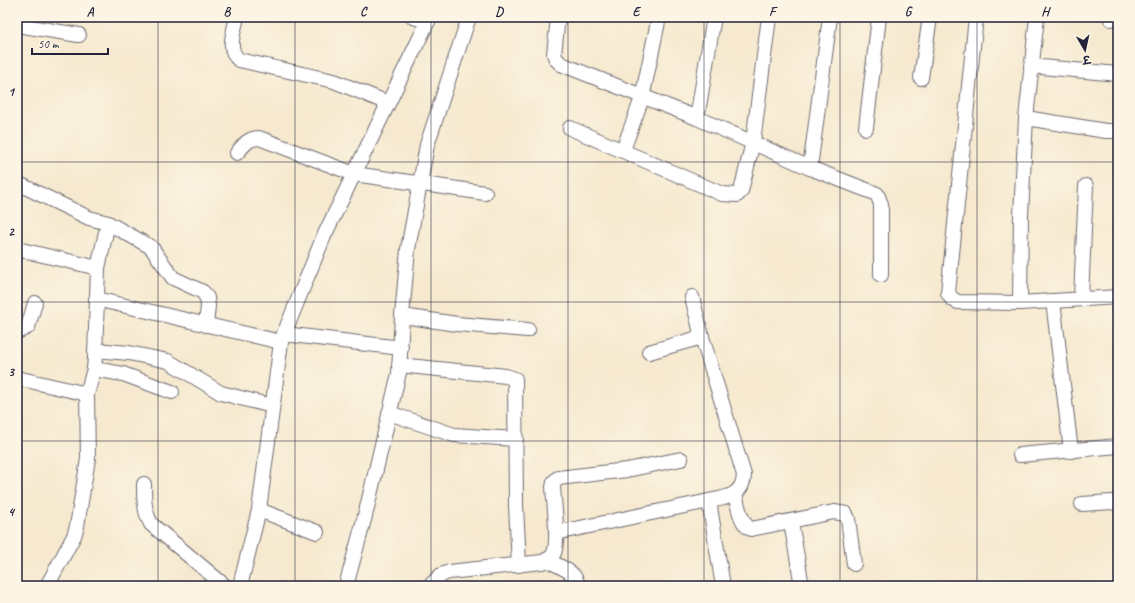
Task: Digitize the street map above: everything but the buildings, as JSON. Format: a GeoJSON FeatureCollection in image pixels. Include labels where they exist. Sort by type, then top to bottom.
{"type":"FeatureCollection","features":[{"type":"Feature","properties":{"kind":"street"},"geometry":{"type":"LineString","coordinates":[[237,17],[231,49],[234,55],[240,60],[334,81],[388,103]]}},
{"type":"Feature","properties":{"kind":"street"},"geometry":{"type":"LineString","coordinates":[[240,586],[259,510],[282,338],[324,236],[429,19],[413,17]]}},
{"type":"Feature","properties":{"kind":"street"},"geometry":{"type":"LineString","coordinates":[[346,586],[365,516],[399,365],[408,249],[429,137],[469,17]]}},
{"type":"Feature","properties":{"kind":"street"},"geometry":{"type":"LineString","coordinates":[[558,17],[554,48],[556,59],[561,64],[642,98],[697,118],[810,168],[877,194],[881,204],[881,275]]}},
{"type":"Feature","properties":{"kind":"street"},"geometry":{"type":"LineString","coordinates":[[623,150],[642,98],[659,17]]}},
{"type":"Feature","properties":{"kind":"street"},"geometry":{"type":"LineString","coordinates":[[697,118],[714,17]]}},
{"type":"Feature","properties":{"kind":"street"},"geometry":{"type":"LineString","coordinates":[[570,128],[730,196],[736,195],[741,191],[753,142],[769,17]]}},
{"type":"Feature","properties":{"kind":"street"},"geometry":{"type":"LineString","coordinates":[[810,168],[830,17]]}},
{"type":"Feature","properties":{"kind":"street"},"geometry":{"type":"LineString","coordinates":[[866,128],[879,17]]}},
{"type":"Feature","properties":{"kind":"street"},"geometry":{"type":"LineString","coordinates":[[921,78],[930,17]]}},
{"type":"Feature","properties":{"kind":"street"},"geometry":{"type":"LineString","coordinates":[[976,17],[948,293],[952,299],[958,302],[1020,303],[1081,298],[1118,297]]}},
{"type":"Feature","properties":{"kind":"street"},"geometry":{"type":"LineString","coordinates":[[1020,303],[1021,216],[1026,118],[1037,17]]}},
{"type":"Feature","properties":{"kind":"street"},"geometry":{"type":"LineString","coordinates":[[17,25],[79,35]]}},
{"type":"Feature","properties":{"kind":"street"},"geometry":{"type":"LineString","coordinates":[[1031,66],[1118,74]]}},
{"type":"Feature","properties":{"kind":"street"},"geometry":{"type":"LineString","coordinates":[[1026,118],[1106,131],[1118,131]]}},
{"type":"Feature","properties":{"kind":"street"},"geometry":{"type":"LineString","coordinates":[[237,153],[247,141],[253,138],[259,138],[354,174],[419,185],[485,193]]}},
{"type":"Feature","properties":{"kind":"street"},"geometry":{"type":"LineString","coordinates":[[17,183],[89,218],[108,223],[151,247],[173,278],[203,292],[207,298],[208,306],[206,325]]}},
{"type":"Feature","properties":{"kind":"street"},"geometry":{"type":"LineString","coordinates":[[1081,298],[1086,186]]}},
{"type":"Feature","properties":{"kind":"street"},"geometry":{"type":"LineString","coordinates":[[47,586],[74,536],[77,526],[88,459],[87,394],[94,369],[98,268],[108,223]]}},
{"type":"Feature","properties":{"kind":"street"},"geometry":{"type":"LineString","coordinates":[[17,249],[98,268]]}},
{"type":"Feature","properties":{"kind":"street"},"geometry":{"type":"LineString","coordinates":[[556,533],[709,502],[735,494],[744,480],[744,475],[702,337],[692,297]]}},
{"type":"Feature","properties":{"kind":"street"},"geometry":{"type":"LineString","coordinates":[[96,299],[206,325],[282,338],[401,348]]}},
{"type":"Feature","properties":{"kind":"street"},"geometry":{"type":"LineString","coordinates":[[1053,301],[1071,450]]}},
{"type":"Feature","properties":{"kind":"street"},"geometry":{"type":"LineString","coordinates":[[17,332],[28,327],[35,303]]}},
{"type":"Feature","properties":{"kind":"street"},"geometry":{"type":"LineString","coordinates":[[402,316],[457,324],[528,330]]}},
{"type":"Feature","properties":{"kind":"street"},"geometry":{"type":"LineString","coordinates":[[649,352],[702,337]]}},
{"type":"Feature","properties":{"kind":"street"},"geometry":{"type":"LineString","coordinates":[[95,350],[129,353],[168,362],[221,393],[272,406]]}},
{"type":"Feature","properties":{"kind":"street"},"geometry":{"type":"LineString","coordinates":[[399,365],[511,377],[515,380],[517,384],[516,506],[519,564]]}},
{"type":"Feature","properties":{"kind":"street"},"geometry":{"type":"LineString","coordinates":[[94,369],[123,374],[172,392]]}},
{"type":"Feature","properties":{"kind":"street"},"geometry":{"type":"LineString","coordinates":[[17,378],[87,394]]}},
{"type":"Feature","properties":{"kind":"street"},"geometry":{"type":"LineString","coordinates":[[389,413],[454,435],[516,439]]}},
{"type":"Feature","properties":{"kind":"street"},"geometry":{"type":"LineString","coordinates":[[1020,455],[1118,446]]}},
{"type":"Feature","properties":{"kind":"street"},"geometry":{"type":"LineString","coordinates":[[547,560],[554,553],[556,533],[553,487],[554,482],[558,478],[621,471],[681,459]]}},
{"type":"Feature","properties":{"kind":"street"},"geometry":{"type":"LineString","coordinates":[[144,484],[144,506],[146,515],[151,524],[226,586]]}},
{"type":"Feature","properties":{"kind":"street"},"geometry":{"type":"LineString","coordinates":[[735,494],[746,527],[757,529],[834,512],[846,514],[854,564]]}},
{"type":"Feature","properties":{"kind":"street"},"geometry":{"type":"LineString","coordinates":[[709,502],[723,586]]}},
{"type":"Feature","properties":{"kind":"street"},"geometry":{"type":"LineString","coordinates":[[1082,504],[1112,502],[1118,504]]}},
{"type":"Feature","properties":{"kind":"street"},"geometry":{"type":"LineString","coordinates":[[259,510],[317,532]]}},
{"type":"Feature","properties":{"kind":"street"},"geometry":{"type":"LineString","coordinates":[[791,522],[802,586]]}},
{"type":"Feature","properties":{"kind":"street"},"geometry":{"type":"LineString","coordinates":[[430,586],[441,575],[449,572],[547,560],[573,574],[577,579],[578,586]]}}]}
